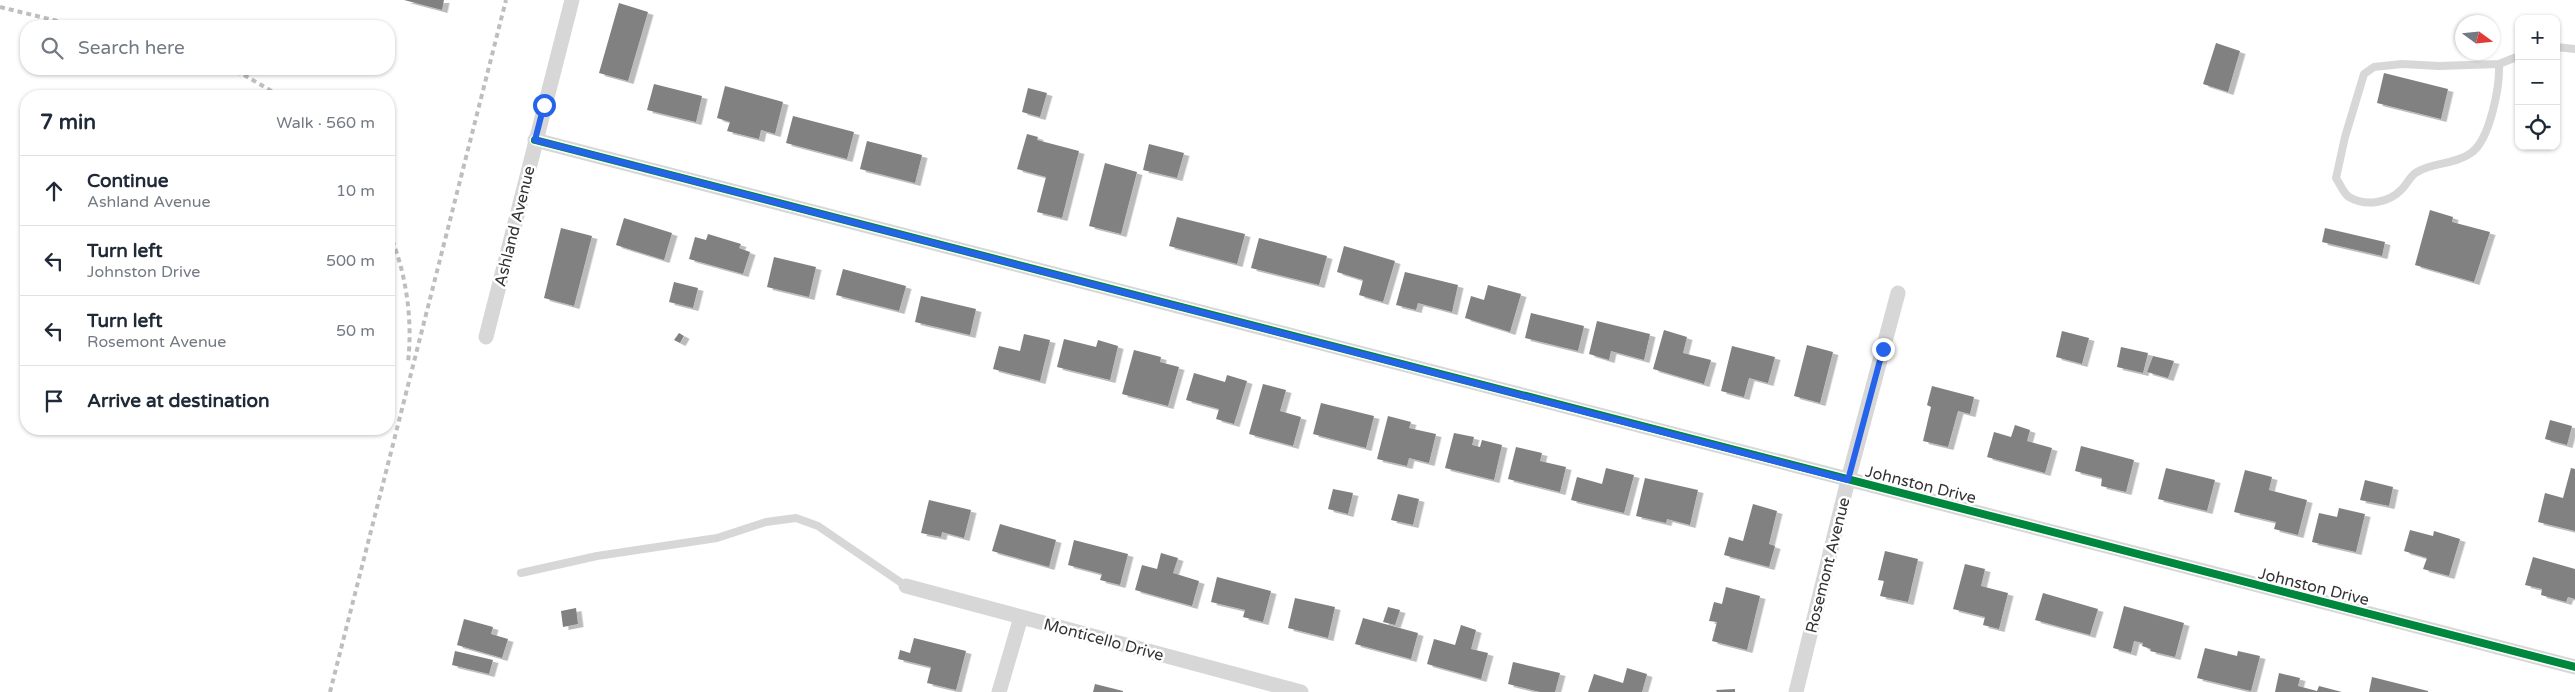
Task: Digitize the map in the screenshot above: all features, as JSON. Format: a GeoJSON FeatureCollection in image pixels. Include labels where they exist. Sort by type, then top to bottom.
{"type":"FeatureCollection","features":[{"type":"Feature","properties":{"kind":"street","name":"Ashland Avenue"},"geometry":{"type":"LineString","coordinates":[[486,336],[572,0]]}},
{"type":"Feature","properties":{"kind":"street","name":"Johnston Drive"},"geometry":{"type":"LineString","coordinates":[[535,140],[2575,667]]}},
{"type":"Feature","properties":{"kind":"street","name":"Rosemont Avenue"},"geometry":{"type":"LineString","coordinates":[[1796,692],[1848,480],[1898,293]]}},
{"type":"Feature","properties":{"kind":"street","name":"Monticello Drive"},"geometry":{"type":"LineString","coordinates":[[906,586],[1296,691]]}},
{"type":"Feature","properties":{"kind":"street"},"geometry":{"type":"LineString","coordinates":[[999,692],[1021,617]]}},
{"type":"Feature","properties":{"kind":"lane"},"geometry":{"type":"LineString","coordinates":[[2560,47],[2575,49]]}},
{"type":"Feature","properties":{"kind":"lane"},"geometry":{"type":"LineString","coordinates":[[2499,64],[2500,75],[2486,134],[2472,153],[2448,163],[2427,167],[2414,173],[2392,198],[2368,203],[2348,196],[2336,178],[2345,137],[2364,74],[2374,66],[2402,64],[2440,66],[2499,64],[2515,58]]}},
{"type":"Feature","properties":{"kind":"lane"},"geometry":{"type":"LineString","coordinates":[[521,573],[597,556],[716,538],[766,522],[796,518],[818,526],[906,586]]}},
{"type":"Feature","properties":{"kind":"building"},"geometry":{"type":"Polygon","coordinates":[[[404,0],[444,0],[442,10],[404,0]]]}},
{"type":"Feature","properties":{"kind":"building"},"geometry":{"type":"Polygon","coordinates":[[[619,3],[648,12],[628,81],[599,73],[619,3]]]}},
{"type":"Feature","properties":{"kind":"building"},"geometry":{"type":"Polygon","coordinates":[[[2216,43],[2240,51],[2228,92],[2203,84],[2216,43]]]}},
{"type":"Feature","properties":{"kind":"building"},"geometry":{"type":"Polygon","coordinates":[[[2384,73],[2448,89],[2441,119],[2377,103],[2384,73]]]}},
{"type":"Feature","properties":{"kind":"building"},"geometry":{"type":"Polygon","coordinates":[[[654,84],[702,96],[696,122],[647,110],[654,84]]]}},
{"type":"Feature","properties":{"kind":"building"},"geometry":{"type":"Polygon","coordinates":[[[725,86],[783,102],[775,134],[761,130],[759,139],[727,131],[730,122],[717,118],[725,86]]]}},
{"type":"Feature","properties":{"kind":"building"},"geometry":{"type":"Polygon","coordinates":[[[1028,88],[1047,93],[1040,117],[1022,112],[1028,88]]]}},
{"type":"Feature","properties":{"kind":"building"},"geometry":{"type":"Polygon","coordinates":[[[793,116],[854,132],[847,159],[786,143],[793,116]]]}},
{"type":"Feature","properties":{"kind":"building"},"geometry":{"type":"Polygon","coordinates":[[[1027,134],[1038,137],[1037,140],[1079,151],[1062,218],[1037,212],[1046,177],[1017,169],[1027,134]]]}},
{"type":"Feature","properties":{"kind":"building"},"geometry":{"type":"Polygon","coordinates":[[[867,141],[922,155],[915,183],[860,169],[867,141]]]}},
{"type":"Feature","properties":{"kind":"building"},"geometry":{"type":"Polygon","coordinates":[[[1149,144],[1184,153],[1177,178],[1143,170],[1149,144]]]}},
{"type":"Feature","properties":{"kind":"building"},"geometry":{"type":"Polygon","coordinates":[[[1105,163],[1137,172],[1121,234],[1089,226],[1105,163]]]}},
{"type":"Feature","properties":{"kind":"building"},"geometry":{"type":"Polygon","coordinates":[[[2430,210],[2453,217],[2452,222],[2490,232],[2474,282],[2415,265],[2430,210]]]}},
{"type":"Feature","properties":{"kind":"building"},"geometry":{"type":"Polygon","coordinates":[[[1177,217],[1245,234],[1237,264],[1169,246],[1177,217]]]}},
{"type":"Feature","properties":{"kind":"building"},"geometry":{"type":"Polygon","coordinates":[[[624,218],[672,233],[664,260],[616,245],[624,218]]]}},
{"type":"Feature","properties":{"kind":"building"},"geometry":{"type":"Polygon","coordinates":[[[561,228],[592,236],[574,306],[544,298],[561,228]]]}},
{"type":"Feature","properties":{"kind":"building"},"geometry":{"type":"Polygon","coordinates":[[[2325,228],[2385,242],[2382,256],[2322,242],[2325,228]]]}},
{"type":"Feature","properties":{"kind":"building"},"geometry":{"type":"Polygon","coordinates":[[[708,234],[741,244],[739,248],[750,252],[743,274],[689,259],[695,237],[706,240],[708,234]]]}},
{"type":"Feature","properties":{"kind":"building"},"geometry":{"type":"Polygon","coordinates":[[[1259,238],[1327,256],[1319,285],[1251,268],[1259,238]]]}},
{"type":"Feature","properties":{"kind":"building"},"geometry":{"type":"Polygon","coordinates":[[[1344,246],[1395,261],[1383,302],[1359,295],[1363,280],[1337,272],[1344,246]]]}},
{"type":"Feature","properties":{"kind":"building"},"geometry":{"type":"Polygon","coordinates":[[[774,257],[816,267],[809,297],[767,287],[774,257]]]}},
{"type":"Feature","properties":{"kind":"building"},"geometry":{"type":"Polygon","coordinates":[[[843,269],[906,286],[899,311],[836,295],[843,269]]]}},
{"type":"Feature","properties":{"kind":"building"},"geometry":{"type":"Polygon","coordinates":[[[1405,272],[1458,285],[1452,312],[1418,303],[1416,310],[1396,305],[1405,272]]]}},
{"type":"Feature","properties":{"kind":"building"},"geometry":{"type":"Polygon","coordinates":[[[674,282],[698,288],[693,308],[669,302],[674,282]]]}},
{"type":"Feature","properties":{"kind":"building"},"geometry":{"type":"Polygon","coordinates":[[[1488,285],[1521,294],[1510,332],[1465,318],[1471,296],[1484,300],[1488,285]]]}},
{"type":"Feature","properties":{"kind":"building"},"geometry":{"type":"Polygon","coordinates":[[[921,296],[976,309],[970,335],[915,322],[921,296]]]}},
{"type":"Feature","properties":{"kind":"building"},"geometry":{"type":"Polygon","coordinates":[[[1531,313],[1584,326],[1578,351],[1525,338],[1531,313]]]}},
{"type":"Feature","properties":{"kind":"building"},"geometry":{"type":"Polygon","coordinates":[[[1597,321],[1650,334],[1644,360],[1611,351],[1609,360],[1589,354],[1597,321]]]}},
{"type":"Feature","properties":{"kind":"building"},"geometry":{"type":"Polygon","coordinates":[[[1664,330],[1687,337],[1683,353],[1711,360],[1704,384],[1653,369],[1664,330]]]}},
{"type":"Feature","properties":{"kind":"building"},"geometry":{"type":"Polygon","coordinates":[[[2062,331],[2089,338],[2082,364],[2056,357],[2062,331]]]}},
{"type":"Feature","properties":{"kind":"building"},"geometry":{"type":"Polygon","coordinates":[[[679,333],[684,336],[680,343],[674,340],[679,333]]]}},
{"type":"Feature","properties":{"kind":"building"},"geometry":{"type":"Polygon","coordinates":[[[1024,334],[1050,340],[1040,381],[993,369],[999,346],[1020,351],[1024,334]]]}},
{"type":"Feature","properties":{"kind":"building"},"geometry":{"type":"Polygon","coordinates":[[[1064,339],[1096,347],[1098,340],[1118,346],[1110,380],[1057,367],[1064,339]]]}},
{"type":"Feature","properties":{"kind":"building"},"geometry":{"type":"Polygon","coordinates":[[[1807,345],[1833,352],[1820,403],[1794,396],[1807,345]]]}},
{"type":"Feature","properties":{"kind":"building"},"geometry":{"type":"Polygon","coordinates":[[[1732,346],[1775,357],[1768,383],[1749,378],[1744,397],[1721,391],[1732,346]]]}},
{"type":"Feature","properties":{"kind":"building"},"geometry":{"type":"Polygon","coordinates":[[[2121,347],[2148,353],[2143,373],[2117,367],[2121,347]]]}},
{"type":"Feature","properties":{"kind":"building"},"geometry":{"type":"Polygon","coordinates":[[[1134,350],[1161,357],[1160,362],[1179,367],[1168,406],[1122,394],[1134,350]]]}},
{"type":"Feature","properties":{"kind":"building"},"geometry":{"type":"Polygon","coordinates":[[[2153,356],[2174,361],[2168,378],[2147,372],[2153,356]]]}},
{"type":"Feature","properties":{"kind":"building"},"geometry":{"type":"Polygon","coordinates":[[[1194,373],[1225,382],[1227,375],[1247,381],[1234,424],[1216,419],[1219,409],[1186,400],[1194,373]]]}},
{"type":"Feature","properties":{"kind":"building"},"geometry":{"type":"Polygon","coordinates":[[[1263,384],[1286,390],[1280,411],[1301,417],[1293,446],[1249,434],[1263,384]]]}},
{"type":"Feature","properties":{"kind":"building"},"geometry":{"type":"Polygon","coordinates":[[[1932,386],[1974,397],[1970,414],[1958,411],[1948,447],[1923,441],[1931,407],[1927,405],[1932,386]]]}},
{"type":"Feature","properties":{"kind":"building"},"geometry":{"type":"Polygon","coordinates":[[[1321,403],[1374,416],[1366,448],[1313,434],[1321,403]]]}},
{"type":"Feature","properties":{"kind":"building"},"geometry":{"type":"Polygon","coordinates":[[[1388,416],[1411,422],[1409,428],[1436,434],[1429,463],[1409,458],[1407,466],[1377,459],[1388,416]]]}},
{"type":"Feature","properties":{"kind":"building"},"geometry":{"type":"Polygon","coordinates":[[[2550,420],[2572,426],[2567,445],[2545,439],[2550,420]]]}},
{"type":"Feature","properties":{"kind":"building"},"geometry":{"type":"Polygon","coordinates":[[[2015,425],[2030,430],[2027,441],[2052,448],[2045,473],[1987,457],[1994,432],[2011,437],[2015,425]]]}},
{"type":"Feature","properties":{"kind":"building"},"geometry":{"type":"Polygon","coordinates":[[[1454,433],[1474,437],[1472,445],[1480,447],[1482,440],[1502,445],[1494,480],[1445,468],[1454,433]]]}},
{"type":"Feature","properties":{"kind":"building"},"geometry":{"type":"Polygon","coordinates":[[[2081,446],[2134,460],[2126,492],[2101,486],[2102,478],[2075,471],[2081,446]]]}},
{"type":"Feature","properties":{"kind":"building"},"geometry":{"type":"Polygon","coordinates":[[[1516,447],[1542,453],[1540,461],[1566,467],[1560,492],[1508,479],[1516,447]]]}},
{"type":"Feature","properties":{"kind":"building"},"geometry":{"type":"Polygon","coordinates":[[[1606,468],[1634,475],[1624,513],[1571,500],[1577,477],[1602,484],[1606,468]]]}},
{"type":"Feature","properties":{"kind":"building"},"geometry":{"type":"Polygon","coordinates":[[[2166,468],[2215,480],[2207,511],[2158,499],[2166,468]]]}},
{"type":"Feature","properties":{"kind":"building"},"geometry":{"type":"Polygon","coordinates":[[[2571,468],[2575,469],[2575,531],[2538,522],[2545,493],[2563,498],[2571,468]]]}},
{"type":"Feature","properties":{"kind":"building"},"geometry":{"type":"Polygon","coordinates":[[[2245,470],[2272,477],[2269,490],[2307,500],[2298,535],[2274,529],[2276,522],[2234,512],[2245,470]]]}},
{"type":"Feature","properties":{"kind":"building"},"geometry":{"type":"Polygon","coordinates":[[[1645,478],[1698,490],[1690,525],[1667,519],[1666,523],[1636,516],[1645,478]]]}},
{"type":"Feature","properties":{"kind":"building"},"geometry":{"type":"Polygon","coordinates":[[[2365,480],[2393,487],[2389,506],[2360,500],[2365,480]]]}},
{"type":"Feature","properties":{"kind":"building"},"geometry":{"type":"Polygon","coordinates":[[[1333,489],[1353,493],[1348,514],[1328,509],[1333,489]]]}},
{"type":"Feature","properties":{"kind":"building"},"geometry":{"type":"Polygon","coordinates":[[[1398,494],[1419,499],[1413,525],[1391,520],[1398,494]]]}},
{"type":"Feature","properties":{"kind":"building"},"geometry":{"type":"Polygon","coordinates":[[[929,500],[971,510],[964,538],[942,532],[941,537],[921,533],[929,500]]]}},
{"type":"Feature","properties":{"kind":"building"},"geometry":{"type":"Polygon","coordinates":[[[1753,504],[1777,511],[1769,544],[1775,546],[1769,567],[1724,555],[1729,537],[1743,541],[1753,504]]]}},
{"type":"Feature","properties":{"kind":"building"},"geometry":{"type":"Polygon","coordinates":[[[2339,508],[2365,514],[2356,552],[2312,542],[2319,513],[2337,517],[2339,508]]]}},
{"type":"Feature","properties":{"kind":"building"},"geometry":{"type":"Polygon","coordinates":[[[1000,524],[1056,540],[1049,567],[992,551],[1000,524]]]}},
{"type":"Feature","properties":{"kind":"building"},"geometry":{"type":"Polygon","coordinates":[[[2410,530],[2433,536],[2434,531],[2460,539],[2449,576],[2423,569],[2427,558],[2404,551],[2410,530]]]}},
{"type":"Feature","properties":{"kind":"building"},"geometry":{"type":"Polygon","coordinates":[[[1074,540],[1128,554],[1120,585],[1100,580],[1102,574],[1068,565],[1074,540]]]}},
{"type":"Feature","properties":{"kind":"building"},"geometry":{"type":"Polygon","coordinates":[[[1885,551],[1918,559],[1908,602],[1880,596],[1884,581],[1878,580],[1885,551]]]}},
{"type":"Feature","properties":{"kind":"building"},"geometry":{"type":"Polygon","coordinates":[[[1161,553],[1178,558],[1173,573],[1199,581],[1192,606],[1135,590],[1142,565],[1157,569],[1161,553]]]}},
{"type":"Feature","properties":{"kind":"building"},"geometry":{"type":"Polygon","coordinates":[[[2533,557],[2575,569],[2575,599],[2568,597],[2566,602],[2541,595],[2542,589],[2525,585],[2533,557]]]}},
{"type":"Feature","properties":{"kind":"building"},"geometry":{"type":"Polygon","coordinates":[[[1965,564],[1985,569],[1981,586],[2008,593],[1999,629],[1983,625],[1985,617],[1953,609],[1965,564]]]}},
{"type":"Feature","properties":{"kind":"building"},"geometry":{"type":"Polygon","coordinates":[[[1217,577],[1271,591],[1263,622],[1243,617],[1245,610],[1211,602],[1217,577]]]}},
{"type":"Feature","properties":{"kind":"building"},"geometry":{"type":"Polygon","coordinates":[[[1726,587],[1760,596],[1747,650],[1712,641],[1717,622],[1709,621],[1714,602],[1722,604],[1726,587]]]}},
{"type":"Feature","properties":{"kind":"building"},"geometry":{"type":"Polygon","coordinates":[[[2043,593],[2098,609],[2090,635],[2035,620],[2043,593]]]}},
{"type":"Feature","properties":{"kind":"building"},"geometry":{"type":"Polygon","coordinates":[[[1295,598],[1335,607],[1328,638],[1288,628],[1295,598]]]}},
{"type":"Feature","properties":{"kind":"building"},"geometry":{"type":"Polygon","coordinates":[[[2124,606],[2184,623],[2175,657],[2150,651],[2151,649],[2142,646],[2143,643],[2134,641],[2131,653],[2113,648],[2124,606]]]}},
{"type":"Feature","properties":{"kind":"building"},"geometry":{"type":"Polygon","coordinates":[[[1388,607],[1400,610],[1395,625],[1383,622],[1388,607]]]}},
{"type":"Feature","properties":{"kind":"building"},"geometry":{"type":"Polygon","coordinates":[[[576,608],[578,624],[563,627],[561,611],[576,608]]]}},
{"type":"Feature","properties":{"kind":"building"},"geometry":{"type":"Polygon","coordinates":[[[1363,618],[1418,633],[1411,659],[1355,644],[1363,618]]]}},
{"type":"Feature","properties":{"kind":"building"},"geometry":{"type":"Polygon","coordinates":[[[464,619],[493,627],[491,634],[508,639],[502,658],[457,645],[464,619]]]}},
{"type":"Feature","properties":{"kind":"building"},"geometry":{"type":"Polygon","coordinates":[[[1461,625],[1476,630],[1471,649],[1488,653],[1481,679],[1427,664],[1434,639],[1455,645],[1461,625]]]}},
{"type":"Feature","properties":{"kind":"building"},"geometry":{"type":"Polygon","coordinates":[[[914,638],[966,651],[956,690],[927,683],[931,667],[898,659],[900,650],[910,653],[914,638]]]}},
{"type":"Feature","properties":{"kind":"building"},"geometry":{"type":"Polygon","coordinates":[[[2205,648],[2237,656],[2238,651],[2260,656],[2251,691],[2197,678],[2205,648]]]}},
{"type":"Feature","properties":{"kind":"building"},"geometry":{"type":"Polygon","coordinates":[[[455,651],[493,660],[489,674],[452,665],[455,651]]]}},
{"type":"Feature","properties":{"kind":"building"},"geometry":{"type":"Polygon","coordinates":[[[1513,662],[1560,673],[1555,692],[1540,692],[1508,684],[1513,662]]]}},
{"type":"Feature","properties":{"kind":"building"},"geometry":{"type":"Polygon","coordinates":[[[1627,668],[1647,674],[1642,692],[1588,692],[1594,674],[1623,683],[1627,668]]]}},
{"type":"Feature","properties":{"kind":"building"},"geometry":{"type":"Polygon","coordinates":[[[2279,673],[2300,678],[2298,686],[2317,691],[2319,686],[2342,692],[2275,692],[2279,673]]]}},
{"type":"Feature","properties":{"kind":"building"},"geometry":{"type":"Polygon","coordinates":[[[2372,677],[2428,691],[2428,692],[2369,692],[2372,677]]]}},
{"type":"Feature","properties":{"kind":"building"},"geometry":{"type":"Polygon","coordinates":[[[1095,684],[1123,691],[1123,692],[1093,692],[1095,684]]]}},
{"type":"Feature","properties":{"kind":"building"},"geometry":{"type":"Polygon","coordinates":[[[1735,689],[1735,692],[1717,692],[1716,690],[1735,689]]]}},
{"type":"Feature","properties":{"kind":"railway"},"geometry":{"type":"LineString","coordinates":[[330,692],[506,0]]}},
{"type":"Feature","properties":{"kind":"railway"},"geometry":{"type":"LineString","coordinates":[[0,7],[53,20]]}},
{"type":"Feature","properties":{"kind":"railway"},"geometry":{"type":"LineString","coordinates":[[244,75],[270,90]]}},
{"type":"Feature","properties":{"kind":"railway"},"geometry":{"type":"LineString","coordinates":[[395,247],[404,279],[409,313],[408,362]]}},
{"type":"Feature","properties":{"kind":"cycle path"},"geometry":{"type":"LineString","coordinates":[[535,140],[2575,667]]}},
{"type":"Feature","properties":{"kind":"route"},"geometry":{"type":"LineString","coordinates":[[544,105],[535,140],[1848,480],[1883,349]]}}]}
